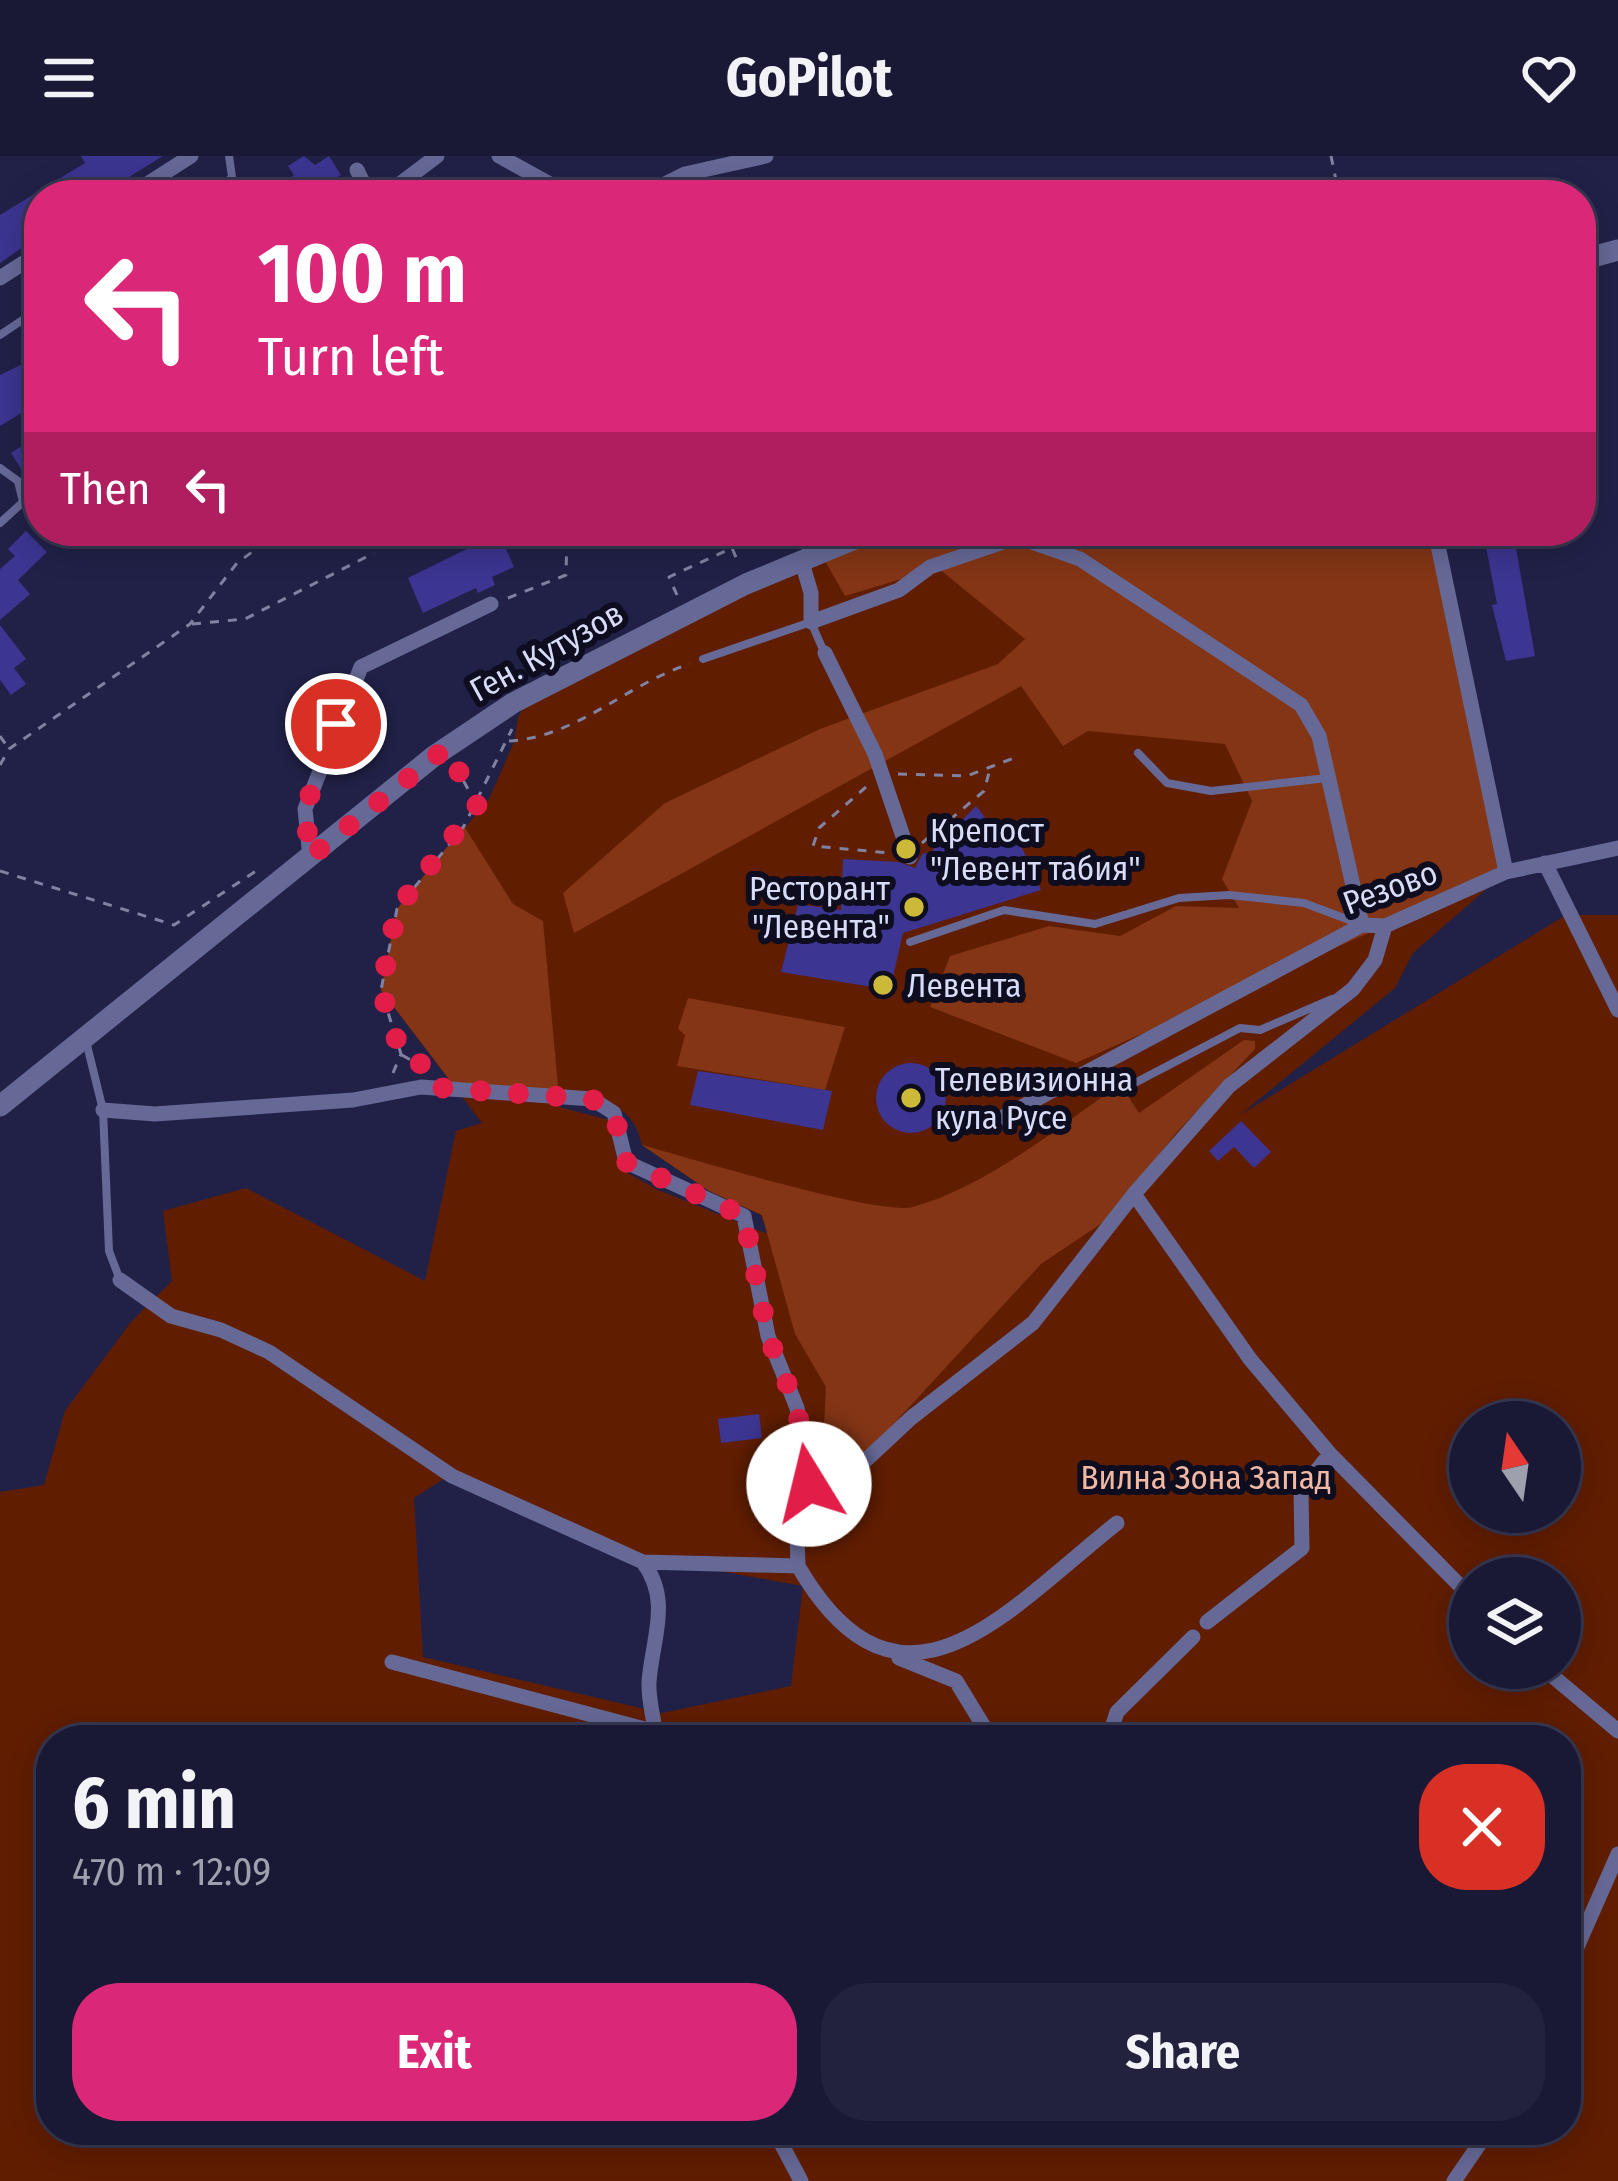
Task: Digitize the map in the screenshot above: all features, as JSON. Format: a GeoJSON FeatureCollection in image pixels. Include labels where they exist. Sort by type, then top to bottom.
{"type":"FeatureCollection","features":[{"type":"Feature","properties":{"kind":"street"},"geometry":{"type":"LineString","coordinates":[[153,180],[190,156]]}},
{"type":"Feature","properties":{"kind":"street"},"geometry":{"type":"LineString","coordinates":[[405,180],[436,156]]}},
{"type":"Feature","properties":{"kind":"street"},"geometry":{"type":"LineString","coordinates":[[499,156],[543,180]]}},
{"type":"Feature","properties":{"kind":"street"},"geometry":{"type":"LineString","coordinates":[[674,180],[766,156]]}},
{"type":"Feature","properties":{"kind":"street"},"geometry":{"type":"LineString","coordinates":[[357,170],[362,180]]}},
{"type":"Feature","properties":{"kind":"street","name":"Ген. Кутузов"},"geometry":{"type":"LineString","coordinates":[[0,1106],[446,748],[513,703],[685,613],[835,546]]}},
{"type":"Feature","properties":{"kind":"street"},"geometry":{"type":"LineString","coordinates":[[801,559],[812,593],[811,622],[899,590],[929,566],[990,546]]}},
{"type":"Feature","properties":{"kind":"street"},"geometry":{"type":"LineString","coordinates":[[1050,546],[1080,559],[1301,705],[1319,736],[1362,925]]}},
{"type":"Feature","properties":{"kind":"street"},"geometry":{"type":"LineString","coordinates":[[1438,546],[1506,872]]}},
{"type":"Feature","properties":{"kind":"street"},"geometry":{"type":"LineString","coordinates":[[310,857],[305,809],[361,667],[491,604]]}},
{"type":"Feature","properties":{"kind":"street"},"geometry":{"type":"LineString","coordinates":[[825,653],[878,764],[909,852]]}},
{"type":"Feature","properties":{"kind":"street","name":"Резово"},"geometry":{"type":"LineString","coordinates":[[988,1125],[1362,925],[1385,926],[1506,872],[1618,848]]}},
{"type":"Feature","properties":{"kind":"street"},"geometry":{"type":"LineString","coordinates":[[1545,862],[1618,1010]]}},
{"type":"Feature","properties":{"kind":"street"},"geometry":{"type":"LineString","coordinates":[[983,1725],[956,1681],[885,1653],[824,1606],[798,1566],[797,1535],[807,1515],[854,1466],[1033,1323],[1134,1194],[1229,1086],[1353,989],[1375,960],[1385,926]]}},
{"type":"Feature","properties":{"kind":"street"},"geometry":{"type":"LineString","coordinates":[[103,1110],[155,1114],[353,1100],[431,1087],[592,1099],[614,1113],[626,1162],[744,1216],[768,1336],[797,1408],[809,1484],[807,1515]]}},
{"type":"Feature","properties":{"kind":"street"},"geometry":{"type":"LineString","coordinates":[[1134,1194],[1250,1359],[1330,1454],[1449,1575]]}},
{"type":"Feature","properties":{"kind":"street"},"geometry":{"type":"LineString","coordinates":[[120,1280],[170,1316],[221,1330],[269,1352],[452,1476],[643,1562],[798,1566]]}},
{"type":"Feature","properties":{"kind":"street"},"geometry":{"type":"LineString","coordinates":[[1208,1622],[1301,1547],[1301,1490],[1330,1454]]}},
{"type":"Feature","properties":{"kind":"street"},"geometry":{"type":"LineString","coordinates":[[885,1653],[926,1653],[964,1643],[1118,1523]]}},
{"type":"Feature","properties":{"kind":"street"},"geometry":{"type":"LineString","coordinates":[[643,1562],[657,1580],[660,1639],[649,1677],[655,1725]]}},
{"type":"Feature","properties":{"kind":"street"},"geometry":{"type":"LineString","coordinates":[[1113,1725],[1117,1712],[1193,1637]]}},
{"type":"Feature","properties":{"kind":"street"},"geometry":{"type":"LineString","coordinates":[[392,1662],[617,1725]]}},
{"type":"Feature","properties":{"kind":"street"},"geometry":{"type":"LineString","coordinates":[[1569,1689],[1618,1731]]}},
{"type":"Feature","properties":{"kind":"street"},"geometry":{"type":"LineString","coordinates":[[1581,1938],[1618,1854]]}},
{"type":"Feature","properties":{"kind":"street"},"geometry":{"type":"LineString","coordinates":[[782,2145],[801,2181]]}},
{"type":"Feature","properties":{"kind":"street"},"geometry":{"type":"LineString","coordinates":[[1454,2181],[1479,2145]]}},
{"type":"Feature","properties":{"kind":"lane"},"geometry":{"type":"LineString","coordinates":[[0,468],[19,481],[22,502],[0,524]]}},
{"type":"Feature","properties":{"kind":"lane"},"geometry":{"type":"LineString","coordinates":[[703,658],[811,622],[825,653]]}},
{"type":"Feature","properties":{"kind":"lane"},"geometry":{"type":"LineString","coordinates":[[1138,753],[1167,783],[1211,791],[1328,778]]}},
{"type":"Feature","properties":{"kind":"lane"},"geometry":{"type":"LineString","coordinates":[[910,942],[1004,910],[1095,925],[1179,898],[1229,895],[1304,903],[1362,925]]}},
{"type":"Feature","properties":{"kind":"lane"},"geometry":{"type":"LineString","coordinates":[[1127,1087],[1240,1028],[1260,1030],[1353,989]]}},
{"type":"Feature","properties":{"kind":"lane"},"geometry":{"type":"LineString","coordinates":[[86,1040],[103,1110],[110,1251],[120,1280]]}},
{"type":"Feature","properties":{"kind":"path"},"geometry":{"type":"LineString","coordinates":[[0,765],[9,749],[190,624],[236,562],[259,546]]}},
{"type":"Feature","properties":{"kind":"path"},"geometry":{"type":"LineString","coordinates":[[491,604],[566,575],[567,546]]}},
{"type":"Feature","properties":{"kind":"path"},"geometry":{"type":"LineString","coordinates":[[685,613],[669,577],[738,546]]}},
{"type":"Feature","properties":{"kind":"path"},"geometry":{"type":"LineString","coordinates":[[791,546],[801,559]]}},
{"type":"Feature","properties":{"kind":"path"},"geometry":{"type":"LineString","coordinates":[[732,548],[746,584]]}},
{"type":"Feature","properties":{"kind":"path"},"geometry":{"type":"LineString","coordinates":[[190,624],[245,619],[374,553]]}},
{"type":"Feature","properties":{"kind":"path"},"geometry":{"type":"LineString","coordinates":[[509,741],[558,732],[650,677],[703,658]]}},
{"type":"Feature","properties":{"kind":"path"},"geometry":{"type":"LineString","coordinates":[[431,1087],[421,1064],[401,1054],[381,990],[397,909],[477,805],[509,741],[513,703]]}},
{"type":"Feature","properties":{"kind":"path"},"geometry":{"type":"LineString","coordinates":[[0,736],[9,749]]}},
{"type":"Feature","properties":{"kind":"path"},"geometry":{"type":"LineString","coordinates":[[446,748],[477,805]]}},
{"type":"Feature","properties":{"kind":"path"},"geometry":{"type":"LineString","coordinates":[[990,769],[985,791],[963,804],[927,841],[909,852],[813,846],[819,828],[874,781],[878,764],[894,773],[967,776],[1018,756]]}},
{"type":"Feature","properties":{"kind":"path"},"geometry":{"type":"LineString","coordinates":[[0,871],[174,925],[268,864]]}},
{"type":"Feature","properties":{"kind":"green space","name":"Вилна Зона Запад"},"geometry":{"type":"Polygon","coordinates":[[[842,546],[902,546],[1506,872],[1413,953],[1395,988],[1240,1115],[1566,915],[1618,915],[1618,2181],[0,2181],[0,1492],[44,1485],[65,1411],[131,1322],[172,1281],[163,1211],[246,1188],[425,1281],[456,1131],[482,1123],[381,990],[397,909],[489,799],[514,742],[518,717],[534,692],[842,546]],[[559,1098],[559,1107],[609,1120],[619,1168],[656,1189],[768,1234],[761,1215],[709,1191],[642,1145],[630,1119],[600,1102],[559,1098]],[[445,1478],[414,1498],[423,1657],[662,1713],[791,1686],[803,1586],[616,1553],[445,1478]]]}},
{"type":"Feature","properties":{"kind":"shaded area"},"geometry":{"type":"Polygon","coordinates":[[[817,546],[1438,546],[1506,872],[1076,1063],[930,1007],[950,956],[1049,926],[1120,936],[1176,906],[1239,908],[1222,879],[1252,801],[1225,744],[1088,731],[1063,746],[1021,686],[574,933],[563,893],[665,803],[820,729],[998,664],[1025,639],[938,568],[845,596],[817,546]]]}},
{"type":"Feature","properties":{"kind":"shaded area"},"geometry":{"type":"Polygon","coordinates":[[[464,826],[513,904],[543,921],[559,1097],[458,1091],[381,990],[397,909],[464,826]]]}},
{"type":"Feature","properties":{"kind":"shaded area"},"geometry":{"type":"Polygon","coordinates":[[[688,998],[845,1027],[825,1090],[677,1066],[685,1035],[678,1029],[688,998]]]}},
{"type":"Feature","properties":{"kind":"shaded area"},"geometry":{"type":"Polygon","coordinates":[[[1244,1040],[1255,1041],[1255,1049],[1177,1132],[1108,1219],[1041,1264],[855,1466],[824,1424],[826,1387],[795,1334],[762,1215],[709,1191],[642,1145],[824,1195],[913,1207],[994,1171],[1120,1084],[1139,1113],[1244,1040]]]}},
{"type":"Feature","properties":{"kind":"building"},"geometry":{"type":"Polygon","coordinates":[[[81,156],[163,156],[124,180],[57,180],[85,163],[81,156]]]}},
{"type":"Feature","properties":{"kind":"building"},"geometry":{"type":"Polygon","coordinates":[[[304,156],[315,165],[329,156],[341,175],[333,180],[286,180],[294,175],[288,166],[304,156]]]}},
{"type":"Feature","properties":{"kind":"building"},"geometry":{"type":"Polygon","coordinates":[[[24,200],[24,246],[0,263],[0,215],[24,200]]]}},
{"type":"Feature","properties":{"kind":"building"},"geometry":{"type":"Polygon","coordinates":[[[24,363],[24,411],[0,426],[0,375],[24,363]]]}},
{"type":"Feature","properties":{"kind":"building"},"geometry":{"type":"Polygon","coordinates":[[[24,445],[24,473],[11,453],[24,445]]]}},
{"type":"Feature","properties":{"kind":"building"},"geometry":{"type":"Polygon","coordinates":[[[24,533],[24,546],[41,546],[47,552],[18,580],[30,594],[0,620],[0,569],[15,556],[8,549],[24,533]]]}},
{"type":"Feature","properties":{"kind":"building"},"geometry":{"type":"Polygon","coordinates":[[[473,546],[505,546],[514,567],[492,577],[495,585],[478,593],[476,588],[423,613],[408,578],[473,546]]]}},
{"type":"Feature","properties":{"kind":"building"},"geometry":{"type":"Polygon","coordinates":[[[1486,546],[1516,546],[1535,656],[1506,661],[1492,605],[1497,604],[1486,546]]]}},
{"type":"Feature","properties":{"kind":"building"},"geometry":{"type":"Polygon","coordinates":[[[0,625],[26,659],[14,668],[26,684],[11,695],[0,680],[0,625]]]}},
{"type":"Feature","properties":{"kind":"building","name":"Ресторант \"Левента\""},"geometry":{"type":"Polygon","coordinates":[[[976,806],[999,835],[1014,830],[1041,890],[903,933],[890,990],[781,972],[798,904],[841,910],[843,859],[899,862],[915,868],[922,854],[931,852],[976,806]]]}},
{"type":"Feature","properties":{"kind":"building","name":"Телевизионна кула Русе"},"geometry":{"type":"Polygon","coordinates":[[[911,1063],[936,1073],[946,1098],[936,1123],[911,1133],[886,1123],[876,1098],[886,1073],[911,1063]]]}},
{"type":"Feature","properties":{"kind":"building"},"geometry":{"type":"Polygon","coordinates":[[[698,1071],[832,1091],[823,1130],[690,1105],[698,1071]]]}},
{"type":"Feature","properties":{"kind":"building"},"geometry":{"type":"Polygon","coordinates":[[[1241,1121],[1271,1152],[1254,1168],[1234,1147],[1218,1161],[1209,1151],[1241,1121]]]}},
{"type":"Feature","properties":{"kind":"building"},"geometry":{"type":"Polygon","coordinates":[[[759,1414],[762,1438],[721,1443],[718,1419],[759,1414]]]}},
{"type":"Feature","properties":{"kind":"place","name":"Крепост \"Левент табия\""},"geometry":{"type":"Point","coordinates":[906,849]}},
{"type":"Feature","properties":{"kind":"place","name":"Ресторант \"Левента\""},"geometry":{"type":"Point","coordinates":[914,907]}},
{"type":"Feature","properties":{"kind":"place","name":"Левента"},"geometry":{"type":"Point","coordinates":[883,985]}},
{"type":"Feature","properties":{"kind":"place","name":"Телевизионна кула Русе"},"geometry":{"type":"Point","coordinates":[911,1098]}},
{"type":"Feature","properties":{"kind":"route"},"geometry":{"type":"LineString","coordinates":[[336,724],[305,809],[310,857],[446,748],[477,805],[397,909],[381,990],[401,1054],[421,1064],[431,1087],[592,1099],[607,1106],[618,1124],[620,1156],[626,1162],[744,1216],[768,1336],[797,1408],[809,1484]]}}]}
